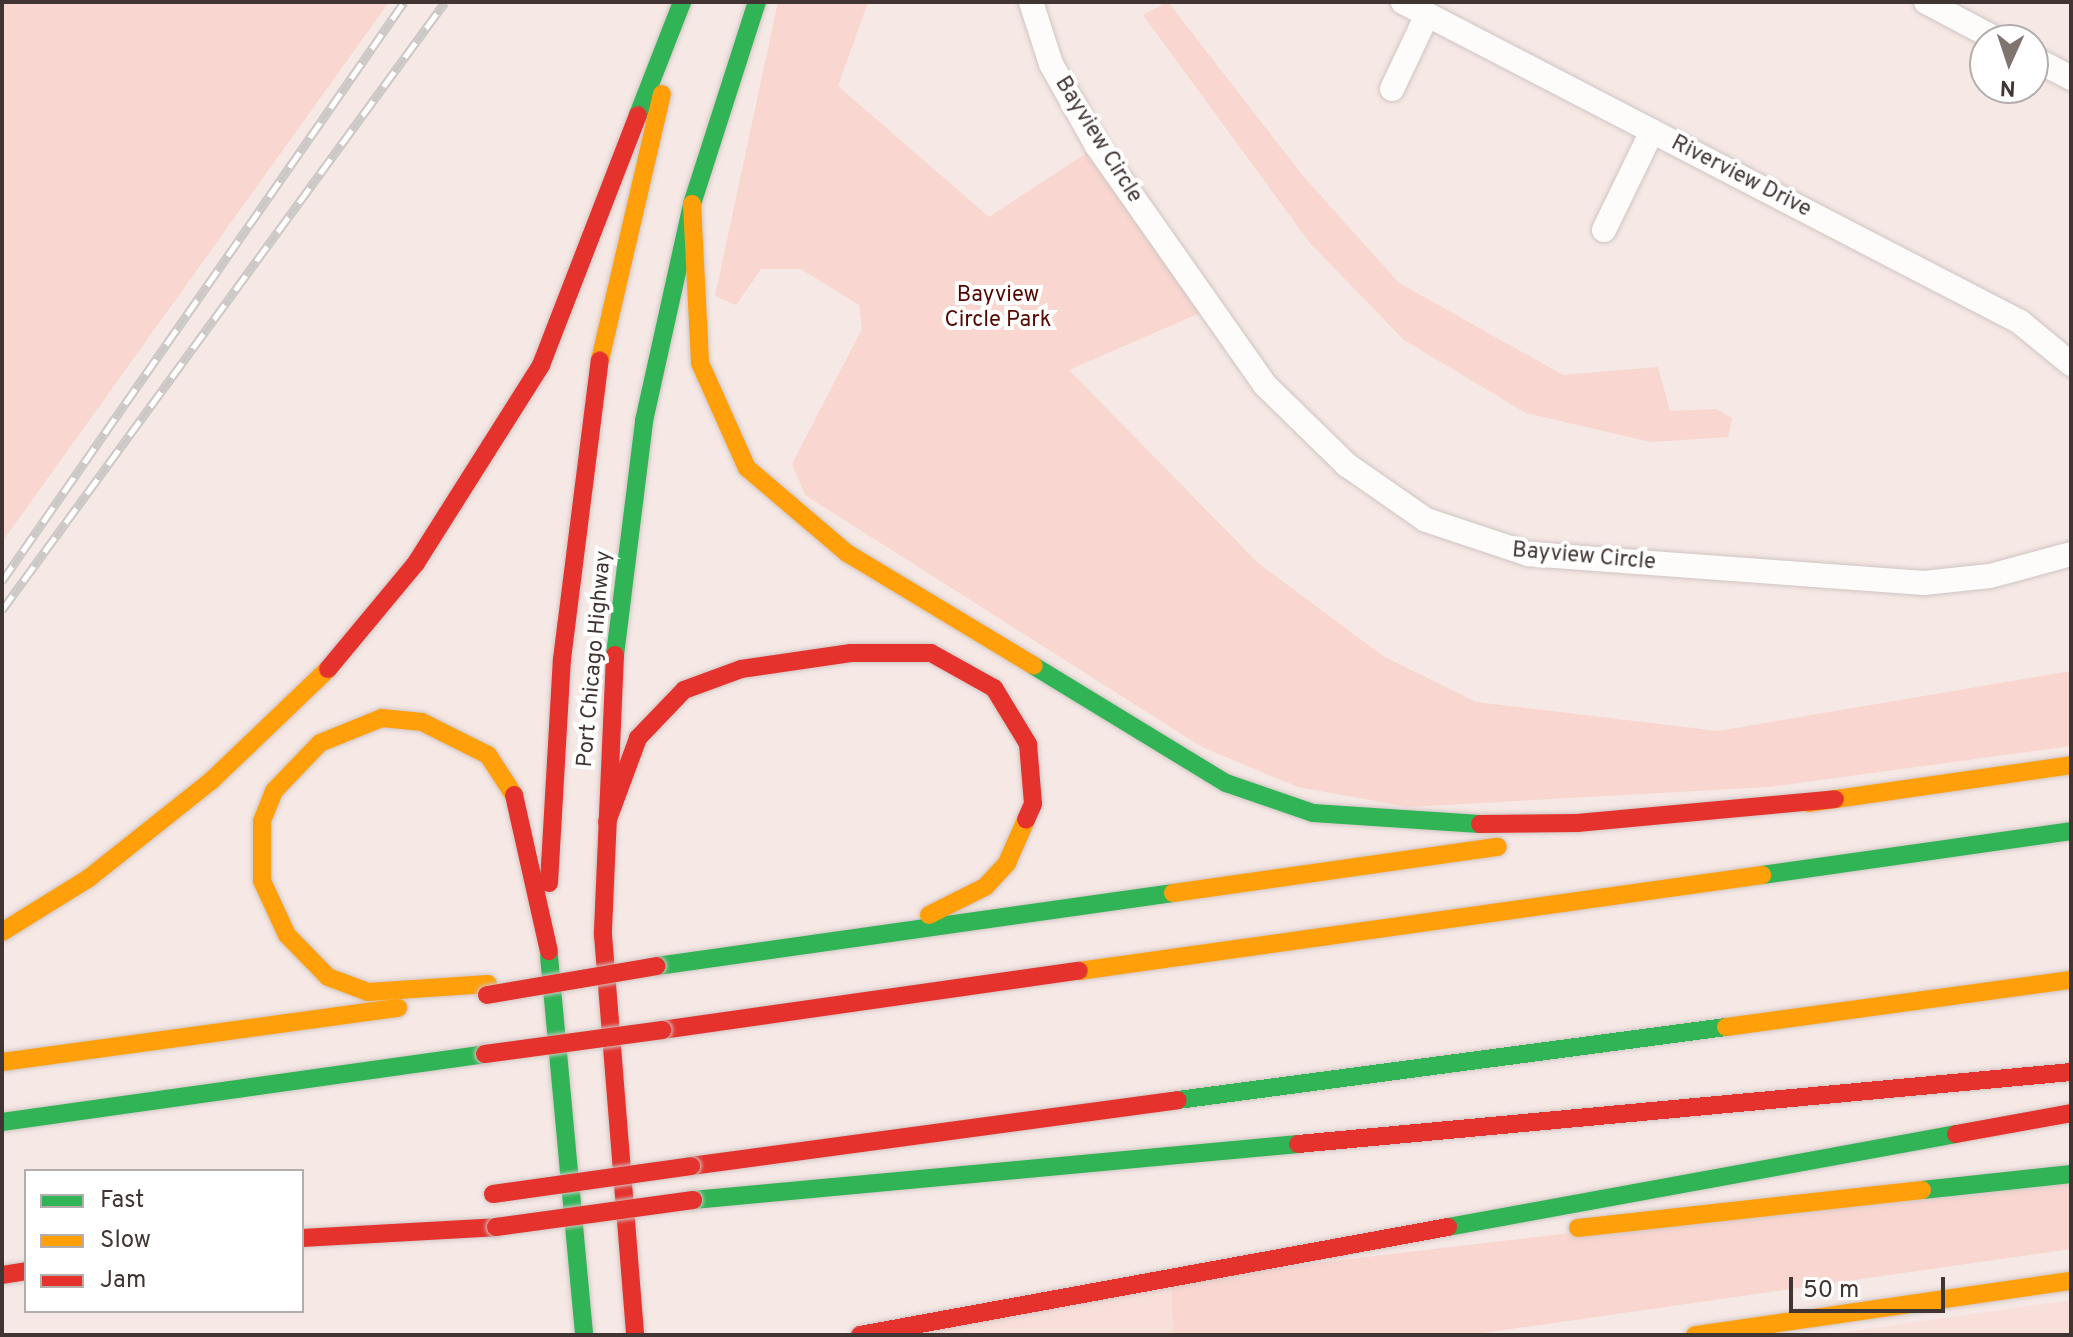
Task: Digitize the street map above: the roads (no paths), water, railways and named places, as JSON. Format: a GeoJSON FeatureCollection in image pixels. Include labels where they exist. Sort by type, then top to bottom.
{"type":"FeatureCollection","features":[{"type":"Feature","properties":{"kind":"main road"},"geometry":{"type":"LineString","coordinates":[[2,932],[89,878],[211,781],[320,678],[416,563],[541,365],[682,2]]}},
{"type":"Feature","properties":{"kind":"main road","name":"Port Chicago Highway"},"geometry":{"type":"LineString","coordinates":[[584,1335],[549,951],[549,829],[589,409],[682,2]]}},
{"type":"Feature","properties":{"kind":"main road","name":"Port Chicago Highway"},"geometry":{"type":"LineString","coordinates":[[635,1335],[603,935],[613,674],[644,421],[692,204],[757,2]]}},
{"type":"Feature","properties":{"kind":"main road"},"geometry":{"type":"LineString","coordinates":[[692,204],[700,363],[726,434],[755,477],[847,553],[1226,783],[1313,813],[1413,825],[1578,823],[1835,799]]}},
{"type":"Feature","properties":{"kind":"main road"},"geometry":{"type":"LineString","coordinates":[[607,822],[622,767],[657,710],[712,677],[894,649],[964,665],[994,688],[1028,744],[1033,804],[1023,835],[985,887],[957,904],[834,941]]}},
{"type":"Feature","properties":{"kind":"main road"},"geometry":{"type":"LineString","coordinates":[[487,990],[368,992],[328,977],[287,935],[262,881],[262,821],[274,791],[320,743],[382,718],[422,722],[488,755],[522,807],[549,951]]}},
{"type":"Feature","properties":{"kind":"main road"},"geometry":{"type":"LineString","coordinates":[[2,1062],[554,980],[2071,765]]}},
{"type":"Feature","properties":{"kind":"main road"},"geometry":{"type":"LineString","coordinates":[[2,1122],[2071,831]]}},
{"type":"Feature","properties":{"kind":"main road"},"geometry":{"type":"LineString","coordinates":[[485,1195],[2071,980]]}},
{"type":"Feature","properties":{"kind":"main road"},"geometry":{"type":"LineString","coordinates":[[304,1238],[496,1227],[693,1200],[2071,1072]]}},
{"type":"Feature","properties":{"kind":"main road"},"geometry":{"type":"LineString","coordinates":[[860,1335],[2071,1113]]}},
{"type":"Feature","properties":{"kind":"main road"},"geometry":{"type":"LineString","coordinates":[[1219,1271],[2071,1174]]}},
{"type":"Feature","properties":{"kind":"main road"},"geometry":{"type":"LineString","coordinates":[[304,1227],[405,1209]]}},
{"type":"Feature","properties":{"kind":"main road"},"geometry":{"type":"LineString","coordinates":[[2,1275],[24,1271]]}},
{"type":"Feature","properties":{"kind":"main road"},"geometry":{"type":"LineString","coordinates":[[1695,1335],[2071,1281]]}},
{"type":"Feature","properties":{"kind":"street","name":"Bayview Circle"},"geometry":{"type":"LineString","coordinates":[[1031,2],[1051,64],[1097,146],[1265,385],[1347,465],[1426,520],[1528,554],[1924,583],[1990,576],[2071,554]]}},
{"type":"Feature","properties":{"kind":"street","name":"Riverview Drive"},"geometry":{"type":"LineString","coordinates":[[1403,2],[2020,322],[2071,364]]}},
{"type":"Feature","properties":{"kind":"street"},"geometry":{"type":"LineString","coordinates":[[1926,2],[1969,25]]}},
{"type":"Feature","properties":{"kind":"street"},"geometry":{"type":"LineString","coordinates":[[1392,89],[1427,15]]}},
{"type":"Feature","properties":{"kind":"street"},"geometry":{"type":"LineString","coordinates":[[2049,66],[2071,78]]}},
{"type":"Feature","properties":{"kind":"street"},"geometry":{"type":"LineString","coordinates":[[1604,230],[1652,131]]}},
{"type":"Feature","properties":{"kind":"railway"},"geometry":{"type":"LineString","coordinates":[[2,581],[404,2]]}},
{"type":"Feature","properties":{"kind":"railway"},"geometry":{"type":"LineString","coordinates":[[2,610],[445,2]]}},
{"type":"Feature","properties":{"kind":"park label","name":"Bayview Circle Park"},"geometry":{"type":"Point","coordinates":[998,308]}}]}
